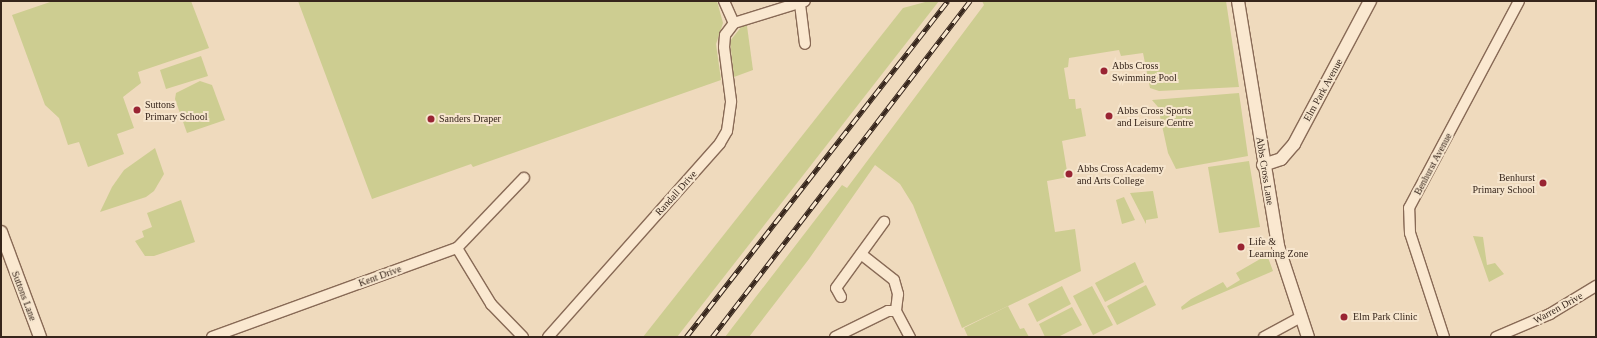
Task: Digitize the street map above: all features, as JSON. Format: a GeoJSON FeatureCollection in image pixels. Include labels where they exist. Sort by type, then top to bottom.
{"type":"FeatureCollection","features":[{"type":"Feature","properties":{"kind":"street"},"geometry":{"type":"LineString","coordinates":[[724,1],[734,23],[802,2],[805,44]]}},
{"type":"Feature","properties":{"kind":"street","name":"Abbs Cross Lane"},"geometry":{"type":"LineString","coordinates":[[1238,1],[1263,165],[1278,246],[1308,337]]}},
{"type":"Feature","properties":{"kind":"street","name":"Benhurst Avenue"},"geometry":{"type":"LineString","coordinates":[[1444,337],[1410,233],[1410,208],[1519,1]]}},
{"type":"Feature","properties":{"kind":"street","name":"Elm Park Avenue"},"geometry":{"type":"LineString","coordinates":[[1263,165],[1281,159],[1291,149],[1367,2]]}},
{"type":"Feature","properties":{"kind":"street","name":"Randall Drive"},"geometry":{"type":"LineString","coordinates":[[548,337],[720,143],[727,131],[731,102],[724,47],[725,35],[734,23]]}},
{"type":"Feature","properties":{"kind":"street","name":"Kent Drive"},"geometry":{"type":"LineString","coordinates":[[212,337],[457,248],[524,178]]}},
{"type":"Feature","properties":{"kind":"street"},"geometry":{"type":"LineString","coordinates":[[841,297],[836,288],[884,222]]}},
{"type":"Feature","properties":{"kind":"street","name":"Suttons Lane"},"geometry":{"type":"LineString","coordinates":[[1,232],[5,256],[40,337]]}},
{"type":"Feature","properties":{"kind":"street"},"geometry":{"type":"LineString","coordinates":[[457,248],[491,304],[523,337]]}},
{"type":"Feature","properties":{"kind":"street"},"geometry":{"type":"LineString","coordinates":[[861,254],[894,280],[898,294],[896,312],[910,337]]}},
{"type":"Feature","properties":{"kind":"street","name":"Warren Drive"},"geometry":{"type":"LineString","coordinates":[[1496,337],[1550,314],[1596,286]]}},
{"type":"Feature","properties":{"kind":"street"},"geometry":{"type":"LineString","coordinates":[[835,337],[888,311],[896,312]]}},
{"type":"Feature","properties":{"kind":"street"},"geometry":{"type":"LineString","coordinates":[[1264,337],[1301,317]]}},
{"type":"Feature","properties":{"kind":"green space"},"geometry":{"type":"Polygon","coordinates":[[[53,1],[191,1],[209,48],[138,72],[141,83],[123,97],[134,128],[117,134],[124,154],[88,167],[79,142],[68,145],[59,118],[45,105],[12,15],[53,1]]]}},
{"type":"Feature","properties":{"kind":"green space","name":"Sanders Draper"},"geometry":{"type":"Polygon","coordinates":[[[298,1],[717,1],[723,23],[716,44],[721,80],[473,167],[471,164],[372,199],[298,1]]]}},
{"type":"Feature","properties":{"kind":"green space"},"geometry":{"type":"Polygon","coordinates":[[[929,1],[939,1],[677,337],[643,337],[903,8],[929,1]]]}},
{"type":"Feature","properties":{"kind":"green space"},"geometry":{"type":"Polygon","coordinates":[[[982,1],[1226,1],[1239,87],[1159,91],[1150,88],[1143,53],[1121,56],[1119,50],[1069,58],[1068,67],[1064,68],[1069,99],[1075,99],[1076,109],[1081,108],[1086,136],[1062,141],[1068,177],[1047,181],[1055,232],[1075,229],[1081,271],[962,328],[913,205],[900,184],[875,165],[809,259],[749,337],[725,337],[842,185],[847,188],[984,5],[982,1]]]}},
{"type":"Feature","properties":{"kind":"green space"},"geometry":{"type":"Polygon","coordinates":[[[742,26],[747,26],[753,70],[734,77],[730,41],[742,26]]]}},
{"type":"Feature","properties":{"kind":"green space"},"geometry":{"type":"Polygon","coordinates":[[[201,56],[208,76],[166,89],[160,70],[201,56]]]}},
{"type":"Feature","properties":{"kind":"green space"},"geometry":{"type":"Polygon","coordinates":[[[200,81],[212,85],[225,120],[187,133],[175,99],[176,93],[200,81]]]}},
{"type":"Feature","properties":{"kind":"green space"},"geometry":{"type":"Polygon","coordinates":[[[1239,93],[1248,156],[1176,169],[1168,153],[1158,107],[1152,100],[1239,93]]]}},
{"type":"Feature","properties":{"kind":"green space"},"geometry":{"type":"Polygon","coordinates":[[[155,148],[164,174],[154,191],[146,197],[100,212],[112,187],[124,170],[155,148]]]}},
{"type":"Feature","properties":{"kind":"green space"},"geometry":{"type":"Polygon","coordinates":[[[1249,161],[1260,227],[1219,233],[1208,167],[1249,161]]]}},
{"type":"Feature","properties":{"kind":"green space"},"geometry":{"type":"Polygon","coordinates":[[[1153,191],[1158,218],[1146,220],[1146,224],[1130,193],[1153,191]]]}},
{"type":"Feature","properties":{"kind":"green space"},"geometry":{"type":"Polygon","coordinates":[[[1124,197],[1135,220],[1122,224],[1116,200],[1124,197]]]}},
{"type":"Feature","properties":{"kind":"green space"},"geometry":{"type":"Polygon","coordinates":[[[181,200],[195,242],[154,256],[145,256],[135,241],[144,237],[142,231],[152,227],[147,213],[181,200]]]}},
{"type":"Feature","properties":{"kind":"green space"},"geometry":{"type":"Polygon","coordinates":[[[1473,236],[1483,237],[1487,265],[1495,263],[1504,274],[1489,282],[1473,236]]]}},
{"type":"Feature","properties":{"kind":"green space"},"geometry":{"type":"Polygon","coordinates":[[[1267,255],[1273,271],[1182,310],[1181,307],[1191,299],[1223,282],[1227,288],[1240,280],[1236,273],[1267,255]]]}},
{"type":"Feature","properties":{"kind":"green space"},"geometry":{"type":"Polygon","coordinates":[[[1135,262],[1144,282],[1105,302],[1095,283],[1135,262]]]}},
{"type":"Feature","properties":{"kind":"green space"},"geometry":{"type":"Polygon","coordinates":[[[1146,285],[1156,305],[1117,325],[1107,306],[1146,285]]]}},
{"type":"Feature","properties":{"kind":"green space"},"geometry":{"type":"Polygon","coordinates":[[[1062,286],[1071,304],[1037,322],[1028,304],[1062,286]]]}},
{"type":"Feature","properties":{"kind":"green space"},"geometry":{"type":"Polygon","coordinates":[[[1092,286],[1113,325],[1093,335],[1073,296],[1092,286]]]}},
{"type":"Feature","properties":{"kind":"green space"},"geometry":{"type":"Polygon","coordinates":[[[1008,306],[1020,329],[1024,328],[1029,337],[968,337],[964,328],[1008,306]]]}},
{"type":"Feature","properties":{"kind":"green space"},"geometry":{"type":"Polygon","coordinates":[[[1072,307],[1082,325],[1058,337],[1045,337],[1039,324],[1072,307]]]}},
{"type":"Feature","properties":{"kind":"railway"},"geometry":{"type":"LineString","coordinates":[[686,337],[948,1]]}},
{"type":"Feature","properties":{"kind":"railway"},"geometry":{"type":"LineString","coordinates":[[712,337],[970,1]]}},
{"type":"Feature","properties":{"kind":"place","name":"Abbs Cross Swimming Pool"},"geometry":{"type":"Point","coordinates":[1104,71]}},
{"type":"Feature","properties":{"kind":"place","name":"Suttons Primary School"},"geometry":{"type":"Point","coordinates":[137,110]}},
{"type":"Feature","properties":{"kind":"place","name":"Abbs Cross Sports and Leisure Centre"},"geometry":{"type":"Point","coordinates":[1109,116]}},
{"type":"Feature","properties":{"kind":"place","name":"Sanders Draper"},"geometry":{"type":"Point","coordinates":[431,119]}},
{"type":"Feature","properties":{"kind":"place","name":"Abbs Cross Academy and Arts College"},"geometry":{"type":"Point","coordinates":[1069,174]}},
{"type":"Feature","properties":{"kind":"place","name":"Benhurst Primary School"},"geometry":{"type":"Point","coordinates":[1543,183]}},
{"type":"Feature","properties":{"kind":"place","name":"Life & Learning Zone"},"geometry":{"type":"Point","coordinates":[1241,247]}},
{"type":"Feature","properties":{"kind":"place","name":"Elm Park Clinic"},"geometry":{"type":"Point","coordinates":[1344,317]}}]}
